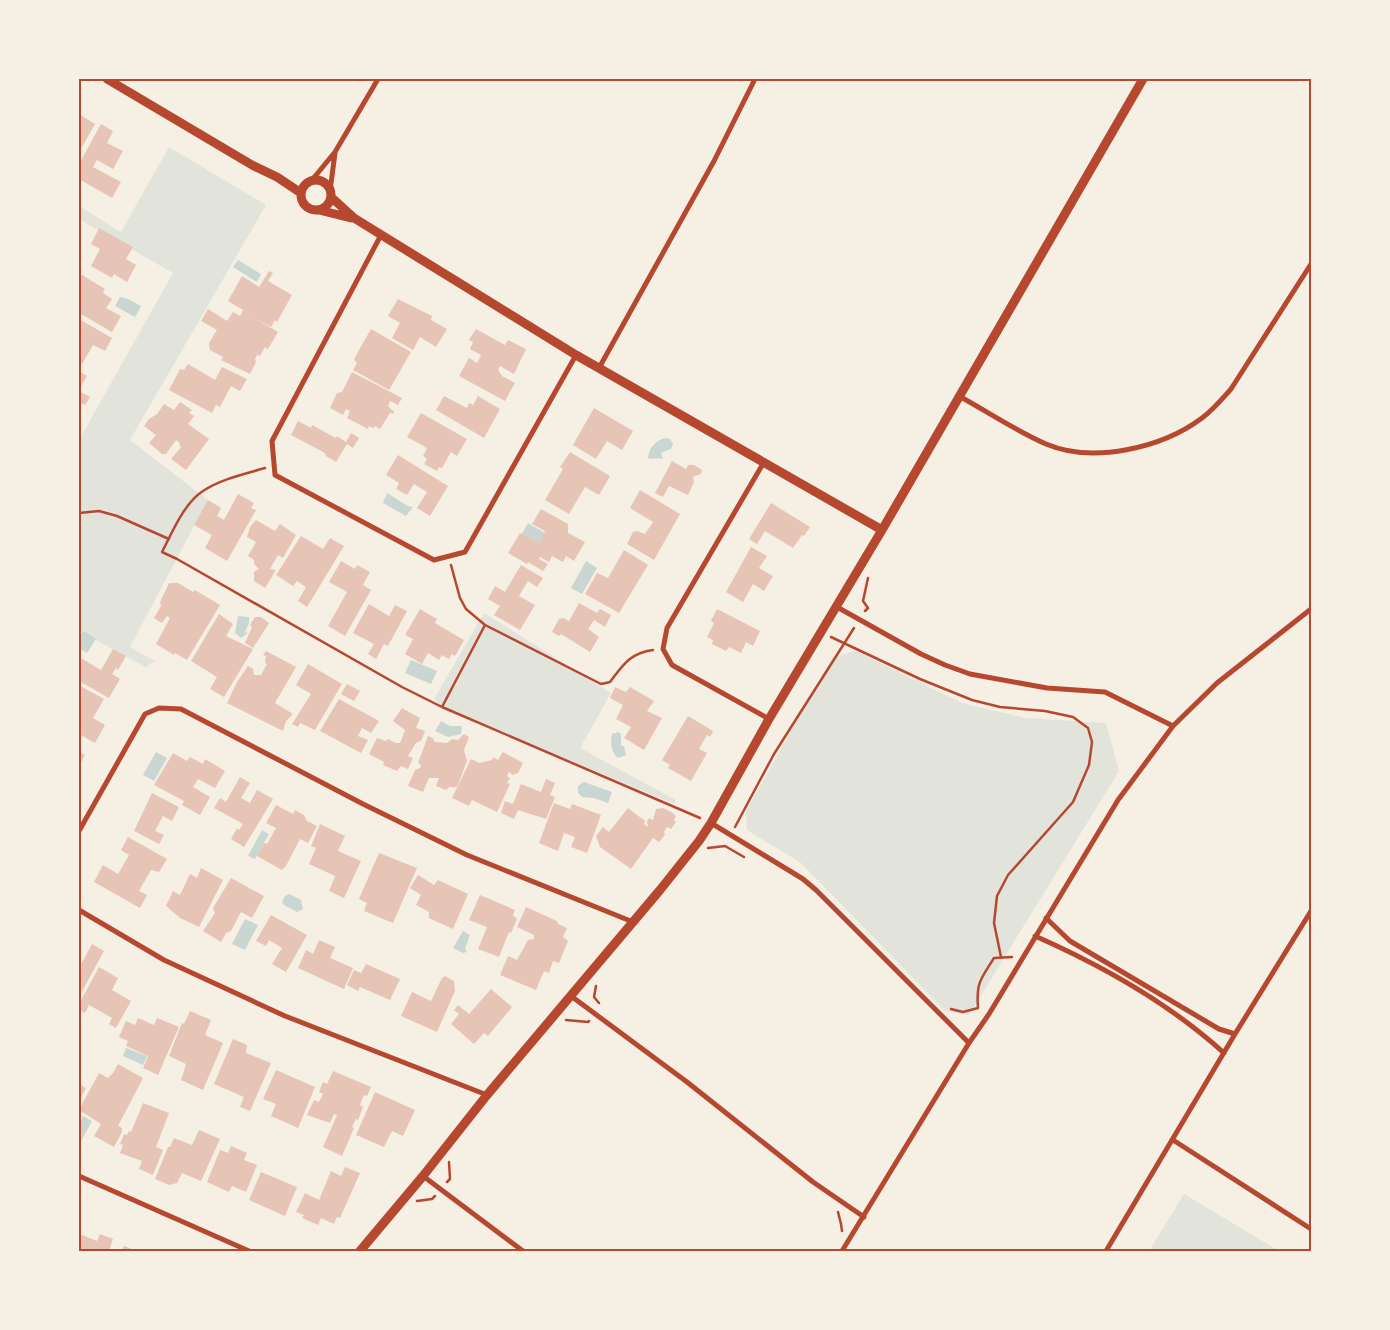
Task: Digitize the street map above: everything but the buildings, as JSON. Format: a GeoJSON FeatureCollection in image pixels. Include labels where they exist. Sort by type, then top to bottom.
{"type":"FeatureCollection","features":[{"type":"Feature","properties":{"kind":"street"},"geometry":{"type":"LineString","coordinates":[[106,79],[300,192]]}},
{"type":"Feature","properties":{"kind":"street"},"geometry":{"type":"LineString","coordinates":[[354,218],[313,210],[303,204],[300,192],[302,187],[335,152],[378,79]]}},
{"type":"Feature","properties":{"kind":"street"},"geometry":{"type":"LineString","coordinates":[[599,368],[714,161],[755,79]]}},
{"type":"Feature","properties":{"kind":"street"},"geometry":{"type":"LineString","coordinates":[[360,1251],[423,1176],[486,1095],[681,865],[710,823],[768,720],[837,607],[1143,79]]}},
{"type":"Feature","properties":{"kind":"street"},"geometry":{"type":"LineString","coordinates":[[319,210],[329,202],[335,152]]}},
{"type":"Feature","properties":{"kind":"street"},"geometry":{"type":"LineString","coordinates":[[277,177],[323,182],[331,194],[354,218],[381,236],[576,356],[882,530]]}},
{"type":"Feature","properties":{"kind":"street"},"geometry":{"type":"LineString","coordinates":[[381,236],[272,441],[275,475],[434,560],[465,552],[576,356]]}},
{"type":"Feature","properties":{"kind":"street"},"geometry":{"type":"LineString","coordinates":[[960,396],[1034,438],[1058,448],[1086,452],[1119,451],[1145,446],[1169,437],[1203,418],[1231,388],[1311,264]]}},
{"type":"Feature","properties":{"kind":"street"},"geometry":{"type":"LineString","coordinates":[[764,462],[667,628],[663,649],[672,665],[768,720]]}},
{"type":"Feature","properties":{"kind":"street"},"geometry":{"type":"LineString","coordinates":[[837,607],[921,654],[970,674],[1047,688],[1105,692],[1173,726]]}},
{"type":"Feature","properties":{"kind":"street"},"geometry":{"type":"LineString","coordinates":[[842,1251],[969,1043],[989,1014],[1118,800],[1173,726],[1217,683],[1311,609]]}},
{"type":"Feature","properties":{"kind":"street"},"geometry":{"type":"LineString","coordinates":[[79,831],[145,714],[159,708],[181,709],[363,804],[467,855],[634,922]]}},
{"type":"Feature","properties":{"kind":"street"},"geometry":{"type":"LineString","coordinates":[[710,823],[802,879],[816,890],[969,1043]]}},
{"type":"Feature","properties":{"kind":"street"},"geometry":{"type":"LineString","coordinates":[[79,910],[164,960],[285,1016],[486,1095]]}},
{"type":"Feature","properties":{"kind":"street"},"geometry":{"type":"LineString","coordinates":[[1106,1251],[1235,1034],[1311,911]]}},
{"type":"Feature","properties":{"kind":"street"},"geometry":{"type":"LineString","coordinates":[[1046,918],[1070,940],[1212,1024],[1235,1034]]}},
{"type":"Feature","properties":{"kind":"street"},"geometry":{"type":"LineString","coordinates":[[1035,936],[1094,964],[1160,1004],[1200,1032],[1224,1053]]}},
{"type":"Feature","properties":{"kind":"street"},"geometry":{"type":"LineString","coordinates":[[570,996],[687,1082],[813,1182],[864,1216]]}},
{"type":"Feature","properties":{"kind":"street"},"geometry":{"type":"LineString","coordinates":[[1173,1140],[1311,1229]]}},
{"type":"Feature","properties":{"kind":"street"},"geometry":{"type":"LineString","coordinates":[[79,1176],[249,1251]]}},
{"type":"Feature","properties":{"kind":"street"},"geometry":{"type":"LineString","coordinates":[[423,1176],[523,1251]]}},
{"type":"Feature","properties":{"kind":"path"},"geometry":{"type":"LineString","coordinates":[[274,466],[220,482],[202,491],[184,511],[162,552],[178,559],[402,687],[442,707],[710,823]]}},
{"type":"Feature","properties":{"kind":"path"},"geometry":{"type":"LineString","coordinates":[[79,513],[98,511],[118,516],[169,539]]}},
{"type":"Feature","properties":{"kind":"path"},"geometry":{"type":"LineString","coordinates":[[454,576],[460,598],[466,608],[485,624],[601,684],[610,682],[626,660],[644,652],[663,649]]}},
{"type":"Feature","properties":{"kind":"path"},"geometry":{"type":"LineString","coordinates":[[725,846],[774,754],[843,643],[868,608],[863,600],[868,578]]}},
{"type":"Feature","properties":{"kind":"path"},"geometry":{"type":"LineString","coordinates":[[442,707],[485,624]]}},
{"type":"Feature","properties":{"kind":"path"},"geometry":{"type":"LineString","coordinates":[[843,643],[866,652],[920,679],[972,700],[1000,707],[1045,711],[1073,717],[1088,728],[1092,742],[1089,765],[1073,802],[1008,875],[997,896],[994,923],[1001,957]]}},
{"type":"Feature","properties":{"kind":"path"},"geometry":{"type":"LineString","coordinates":[[736,825],[742,829]]}},
{"type":"Feature","properties":{"kind":"path"},"geometry":{"type":"LineString","coordinates":[[708,848],[725,846],[749,860]]}},
{"type":"Feature","properties":{"kind":"path"},"geometry":{"type":"LineString","coordinates":[[945,1003],[952,1010],[963,1012],[978,1008],[977,989],[994,958],[1011,956],[1020,962]]}},
{"type":"Feature","properties":{"kind":"path"},"geometry":{"type":"LineString","coordinates":[[560,1027],[566,1020],[588,1022],[602,1006],[594,997],[597,979]]}},
{"type":"Feature","properties":{"kind":"path"},"geometry":{"type":"LineString","coordinates":[[412,1206],[418,1200],[432,1199],[450,1179],[449,1162]]}},
{"type":"Feature","properties":{"kind":"shaded area"},"geometry":{"type":"Polygon","coordinates":[[[169,147],[266,205],[130,440],[208,500],[130,647],[155,661],[146,667],[79,631],[79,440],[173,273],[79,219],[79,206],[121,232],[169,147]]]}},
{"type":"Feature","properties":{"kind":"shaded area"},"geometry":{"type":"Polygon","coordinates":[[[238,260],[261,274],[257,282],[233,267],[238,260]]]}},
{"type":"Feature","properties":{"kind":"shaded area"},"geometry":{"type":"Polygon","coordinates":[[[120,297],[141,306],[135,317],[115,306],[120,297]]]}},
{"type":"Feature","properties":{"kind":"shaded area"},"geometry":{"type":"Polygon","coordinates":[[[665,438],[670,439],[673,444],[671,449],[661,453],[663,459],[648,458],[653,445],[665,438]]]}},
{"type":"Feature","properties":{"kind":"shaded area"},"geometry":{"type":"Polygon","coordinates":[[[387,493],[413,507],[406,516],[383,503],[387,493]]]}},
{"type":"Feature","properties":{"kind":"shaded area"},"geometry":{"type":"Polygon","coordinates":[[[528,523],[545,533],[538,545],[521,535],[528,523]]]}},
{"type":"Feature","properties":{"kind":"shaded area"},"geometry":{"type":"Polygon","coordinates":[[[586,561],[597,568],[582,594],[571,588],[586,561]]]}},
{"type":"Feature","properties":{"kind":"shaded area"},"geometry":{"type":"Polygon","coordinates":[[[484,613],[611,693],[580,748],[676,800],[674,804],[442,707],[434,699],[484,613]]]}},
{"type":"Feature","properties":{"kind":"shaded area"},"geometry":{"type":"Polygon","coordinates":[[[238,616],[249,617],[249,623],[245,632],[248,633],[241,638],[235,633],[238,616]]]}},
{"type":"Feature","properties":{"kind":"shaded area"},"geometry":{"type":"Polygon","coordinates":[[[84,631],[96,639],[87,653],[79,648],[79,636],[84,631]]]}},
{"type":"Feature","properties":{"kind":"shaded area"},"geometry":{"type":"Polygon","coordinates":[[[856,651],[962,703],[1025,718],[1106,723],[1119,771],[969,1015],[945,1011],[801,863],[747,830],[746,811],[833,657],[856,651]]]}},
{"type":"Feature","properties":{"kind":"shaded area"},"geometry":{"type":"Polygon","coordinates":[[[411,660],[437,671],[431,684],[405,673],[411,660]]]}},
{"type":"Feature","properties":{"kind":"shaded area"},"geometry":{"type":"Polygon","coordinates":[[[441,721],[450,726],[462,726],[461,734],[448,737],[435,731],[441,721]]]}},
{"type":"Feature","properties":{"kind":"shaded area"},"geometry":{"type":"Polygon","coordinates":[[[618,732],[621,734],[621,746],[624,746],[626,755],[618,758],[612,750],[611,741],[612,734],[618,732]]]}},
{"type":"Feature","properties":{"kind":"shaded area"},"geometry":{"type":"Polygon","coordinates":[[[156,752],[167,758],[154,781],[143,775],[156,752]]]}},
{"type":"Feature","properties":{"kind":"shaded area"},"geometry":{"type":"Polygon","coordinates":[[[584,782],[612,792],[608,803],[594,798],[582,797],[578,793],[578,786],[584,782]]]}},
{"type":"Feature","properties":{"kind":"shaded area"},"geometry":{"type":"Polygon","coordinates":[[[262,830],[269,834],[255,859],[248,856],[262,830]]]}},
{"type":"Feature","properties":{"kind":"shaded area"},"geometry":{"type":"Polygon","coordinates":[[[289,894],[301,900],[303,909],[297,912],[284,905],[282,902],[285,896],[289,894]]]}},
{"type":"Feature","properties":{"kind":"shaded area"},"geometry":{"type":"Polygon","coordinates":[[[245,919],[258,925],[245,950],[232,944],[245,919]]]}},
{"type":"Feature","properties":{"kind":"shaded area"},"geometry":{"type":"Polygon","coordinates":[[[463,931],[470,935],[465,949],[467,952],[463,953],[453,948],[463,931]]]}},
{"type":"Feature","properties":{"kind":"shaded area"},"geometry":{"type":"Polygon","coordinates":[[[126,1048],[147,1056],[143,1065],[123,1056],[126,1048]]]}},
{"type":"Feature","properties":{"kind":"shaded area"},"geometry":{"type":"Polygon","coordinates":[[[83,1116],[92,1121],[80,1143],[79,1124],[83,1116]]]}},
{"type":"Feature","properties":{"kind":"shaded area"},"geometry":{"type":"Polygon","coordinates":[[[1184,1194],[1279,1251],[1149,1251],[1184,1194]]]}}]}
